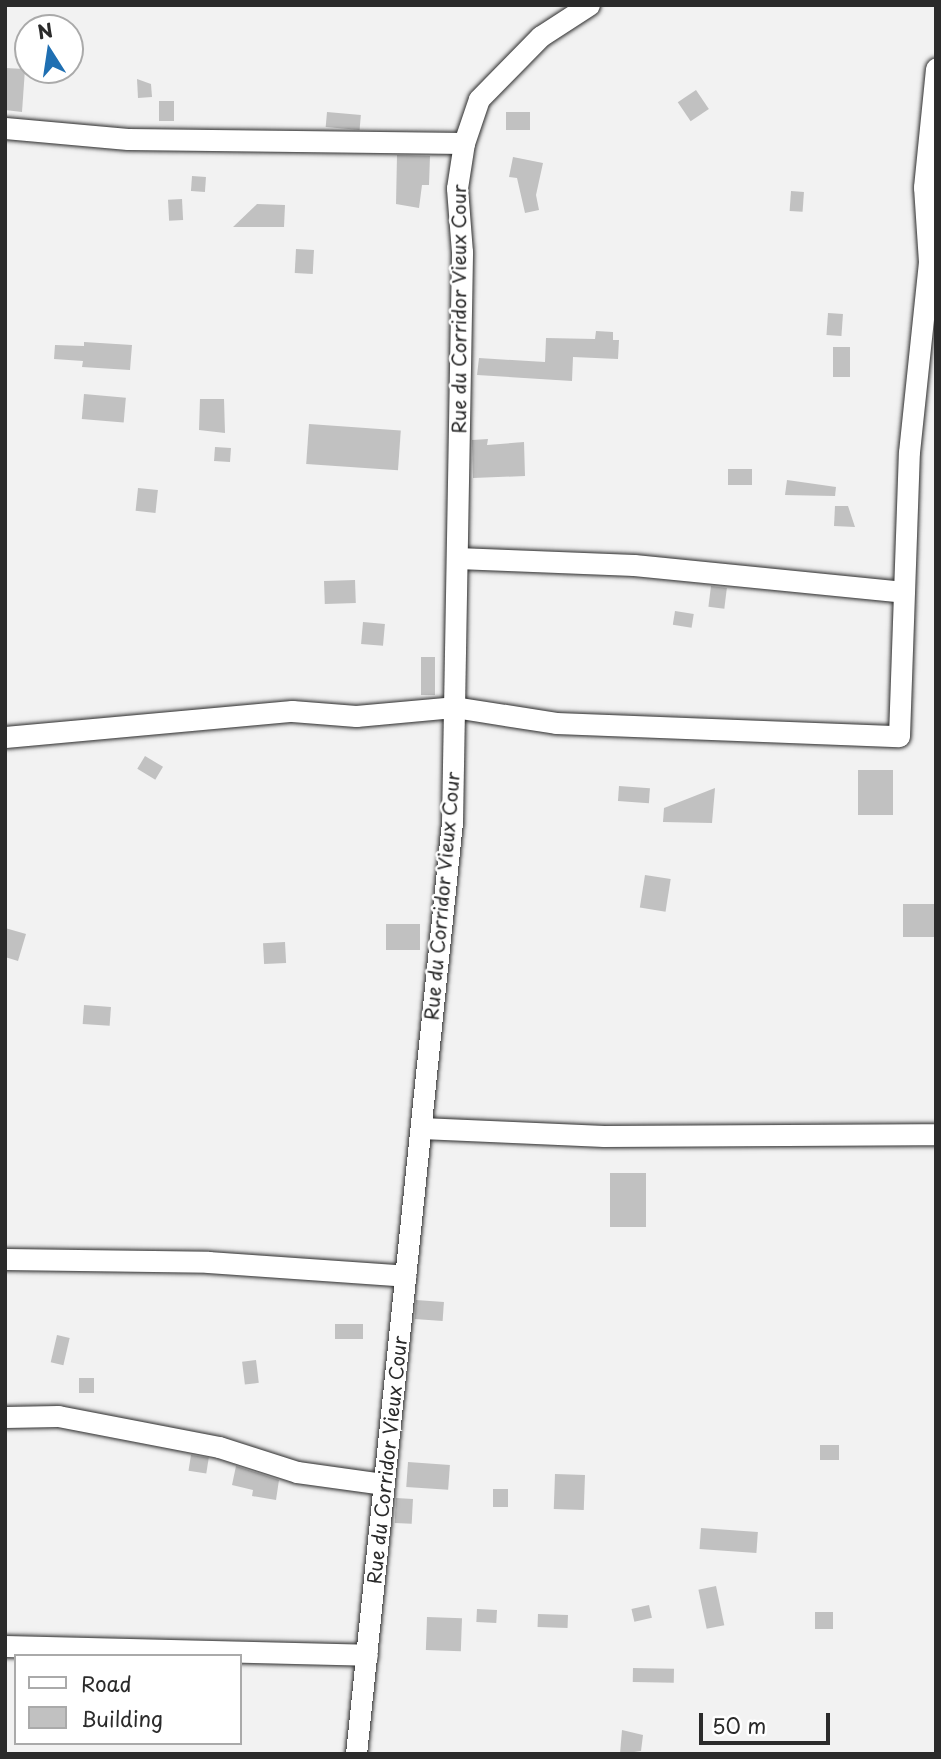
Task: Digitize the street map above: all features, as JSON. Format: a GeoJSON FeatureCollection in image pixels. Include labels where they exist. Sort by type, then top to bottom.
{"type":"FeatureCollection","features":[{"type":"Feature","properties":{"kind":"street","name":"Rue du Corridor Vieux Cour"},"geometry":{"type":"LineString","coordinates":[[356,1754],[452,821],[462,252],[457,188],[464,143],[479,99],[541,36],[589,5]]}},
{"type":"Feature","properties":{"kind":"street"},"geometry":{"type":"LineString","coordinates":[[5,737],[292,711],[356,716],[454,707],[556,723],[899,736],[909,452],[929,262],[924,187],[936,69]]}},
{"type":"Feature","properties":{"kind":"street"},"geometry":{"type":"LineString","coordinates":[[5,128],[128,139],[464,143]]}},
{"type":"Feature","properties":{"kind":"street"},"geometry":{"type":"LineString","coordinates":[[457,558],[634,565],[904,592]]}},
{"type":"Feature","properties":{"kind":"street"},"geometry":{"type":"LineString","coordinates":[[421,1128],[604,1136],[936,1134]]}},
{"type":"Feature","properties":{"kind":"street"},"geometry":{"type":"LineString","coordinates":[[5,1259],[208,1262],[405,1276]]}},
{"type":"Feature","properties":{"kind":"street"},"geometry":{"type":"LineString","coordinates":[[5,1417],[58,1416],[219,1447],[297,1472],[384,1484]]}},
{"type":"Feature","properties":{"kind":"street"},"geometry":{"type":"LineString","coordinates":[[5,1646],[367,1655]]}},
{"type":"Feature","properties":{"kind":"building"},"geometry":{"type":"Polygon","coordinates":[[[5,68],[14,68],[14,84],[24,84],[22,112],[5,110],[5,68]]]}},
{"type":"Feature","properties":{"kind":"building"},"geometry":{"type":"Polygon","coordinates":[[[137,79],[151,84],[152,97],[138,98],[137,79]]]}},
{"type":"Feature","properties":{"kind":"building"},"geometry":{"type":"Polygon","coordinates":[[[696,90],[709,109],[691,121],[678,102],[696,90]]]}},
{"type":"Feature","properties":{"kind":"building"},"geometry":{"type":"Polygon","coordinates":[[[159,101],[174,101],[174,121],[159,121],[159,101]]]}},
{"type":"Feature","properties":{"kind":"building"},"geometry":{"type":"Polygon","coordinates":[[[327,112],[361,115],[360,130],[326,127],[327,112]]]}},
{"type":"Feature","properties":{"kind":"building"},"geometry":{"type":"Polygon","coordinates":[[[506,112],[530,112],[530,130],[506,130],[506,112]]]}},
{"type":"Feature","properties":{"kind":"building"},"geometry":{"type":"Polygon","coordinates":[[[397,155],[430,156],[429,185],[422,185],[419,208],[396,204],[397,155]]]}},
{"type":"Feature","properties":{"kind":"building"},"geometry":{"type":"Polygon","coordinates":[[[513,157],[543,163],[536,195],[539,210],[525,213],[517,178],[509,177],[513,157]]]}},
{"type":"Feature","properties":{"kind":"building"},"geometry":{"type":"Polygon","coordinates":[[[192,176],[206,177],[205,192],[191,191],[192,176]]]}},
{"type":"Feature","properties":{"kind":"building"},"geometry":{"type":"Polygon","coordinates":[[[791,191],[804,192],[803,212],[790,211],[791,191]]]}},
{"type":"Feature","properties":{"kind":"building"},"geometry":{"type":"Polygon","coordinates":[[[182,199],[183,220],[169,221],[168,200],[182,199]]]}},
{"type":"Feature","properties":{"kind":"building"},"geometry":{"type":"Polygon","coordinates":[[[257,204],[285,205],[284,227],[233,227],[257,204]]]}},
{"type":"Feature","properties":{"kind":"building"},"geometry":{"type":"Polygon","coordinates":[[[296,249],[314,250],[313,274],[295,273],[296,249]]]}},
{"type":"Feature","properties":{"kind":"building"},"geometry":{"type":"Polygon","coordinates":[[[828,313],[843,314],[841,336],[826,335],[828,313]]]}},
{"type":"Feature","properties":{"kind":"building"},"geometry":{"type":"Polygon","coordinates":[[[596,331],[613,332],[613,340],[619,340],[618,359],[573,357],[572,381],[477,375],[479,358],[545,362],[546,338],[595,339],[596,331]]]}},
{"type":"Feature","properties":{"kind":"building"},"geometry":{"type":"Polygon","coordinates":[[[84,342],[132,345],[130,370],[82,367],[83,361],[54,359],[55,345],[84,346],[84,342]]]}},
{"type":"Feature","properties":{"kind":"building"},"geometry":{"type":"Polygon","coordinates":[[[833,347],[850,347],[850,377],[833,377],[833,347]]]}},
{"type":"Feature","properties":{"kind":"building"},"geometry":{"type":"Polygon","coordinates":[[[84,394],[126,398],[124,423],[82,419],[84,394]]]}},
{"type":"Feature","properties":{"kind":"building"},"geometry":{"type":"Polygon","coordinates":[[[200,399],[224,399],[225,433],[199,430],[200,399]]]}},
{"type":"Feature","properties":{"kind":"building"},"geometry":{"type":"Polygon","coordinates":[[[309,424],[401,430],[398,470],[306,464],[309,424]]]}},
{"type":"Feature","properties":{"kind":"building"},"geometry":{"type":"Polygon","coordinates":[[[488,439],[487,445],[524,442],[525,476],[473,478],[472,440],[488,439]]]}},
{"type":"Feature","properties":{"kind":"building"},"geometry":{"type":"Polygon","coordinates":[[[215,447],[231,448],[230,462],[214,461],[215,447]]]}},
{"type":"Feature","properties":{"kind":"building"},"geometry":{"type":"Polygon","coordinates":[[[728,469],[752,469],[752,485],[728,485],[728,469]]]}},
{"type":"Feature","properties":{"kind":"building"},"geometry":{"type":"Polygon","coordinates":[[[787,480],[836,487],[835,496],[785,495],[787,480]]]}},
{"type":"Feature","properties":{"kind":"building"},"geometry":{"type":"Polygon","coordinates":[[[138,488],[158,490],[155,513],[136,511],[138,488]]]}},
{"type":"Feature","properties":{"kind":"building"},"geometry":{"type":"Polygon","coordinates":[[[835,506],[848,506],[855,527],[834,526],[835,506]]]}},
{"type":"Feature","properties":{"kind":"building"},"geometry":{"type":"Polygon","coordinates":[[[355,580],[356,603],[325,604],[324,581],[355,580]]]}},
{"type":"Feature","properties":{"kind":"building"},"geometry":{"type":"Polygon","coordinates":[[[711,586],[727,588],[724,609],[708,607],[711,586]]]}},
{"type":"Feature","properties":{"kind":"building"},"geometry":{"type":"Polygon","coordinates":[[[675,611],[694,614],[692,628],[673,625],[675,611]]]}},
{"type":"Feature","properties":{"kind":"building"},"geometry":{"type":"Polygon","coordinates":[[[363,622],[385,624],[383,646],[361,644],[363,622]]]}},
{"type":"Feature","properties":{"kind":"building"},"geometry":{"type":"Polygon","coordinates":[[[421,657],[435,657],[435,695],[421,695],[421,657]]]}},
{"type":"Feature","properties":{"kind":"building"},"geometry":{"type":"Polygon","coordinates":[[[145,756],[163,767],[155,780],[137,769],[145,756]]]}},
{"type":"Feature","properties":{"kind":"building"},"geometry":{"type":"Polygon","coordinates":[[[858,770],[893,770],[893,815],[858,815],[858,770]]]}},
{"type":"Feature","properties":{"kind":"building"},"geometry":{"type":"Polygon","coordinates":[[[619,786],[650,788],[649,803],[618,801],[619,786]]]}},
{"type":"Feature","properties":{"kind":"building"},"geometry":{"type":"Polygon","coordinates":[[[715,788],[712,823],[663,822],[664,808],[715,788]]]}},
{"type":"Feature","properties":{"kind":"building"},"geometry":{"type":"Polygon","coordinates":[[[645,875],[671,879],[666,912],[640,908],[645,875]]]}},
{"type":"Feature","properties":{"kind":"building"},"geometry":{"type":"Polygon","coordinates":[[[903,904],[936,904],[936,937],[903,937],[903,904]]]}},
{"type":"Feature","properties":{"kind":"building"},"geometry":{"type":"Polygon","coordinates":[[[386,924],[420,924],[420,950],[386,950],[386,924]]]}},
{"type":"Feature","properties":{"kind":"building"},"geometry":{"type":"Polygon","coordinates":[[[5,928],[26,934],[18,961],[5,957],[5,928]]]}},
{"type":"Feature","properties":{"kind":"building"},"geometry":{"type":"Polygon","coordinates":[[[285,942],[286,963],[264,964],[263,943],[285,942]]]}},
{"type":"Feature","properties":{"kind":"building"},"geometry":{"type":"Polygon","coordinates":[[[84,1005],[111,1007],[110,1026],[83,1024],[84,1005]]]}},
{"type":"Feature","properties":{"kind":"building"},"geometry":{"type":"Polygon","coordinates":[[[610,1173],[646,1173],[646,1227],[610,1227],[610,1173]]]}},
{"type":"Feature","properties":{"kind":"building"},"geometry":{"type":"Polygon","coordinates":[[[416,1300],[444,1302],[443,1321],[415,1319],[416,1300]]]}},
{"type":"Feature","properties":{"kind":"building"},"geometry":{"type":"Polygon","coordinates":[[[335,1324],[363,1324],[363,1339],[335,1339],[335,1324]]]}},
{"type":"Feature","properties":{"kind":"building"},"geometry":{"type":"Polygon","coordinates":[[[57,1335],[70,1338],[63,1365],[51,1362],[57,1335]]]}},
{"type":"Feature","properties":{"kind":"building"},"geometry":{"type":"Polygon","coordinates":[[[256,1360],[259,1383],[245,1385],[242,1362],[256,1360]]]}},
{"type":"Feature","properties":{"kind":"building"},"geometry":{"type":"Polygon","coordinates":[[[79,1378],[94,1378],[94,1393],[79,1393],[79,1378]]]}},
{"type":"Feature","properties":{"kind":"building"},"geometry":{"type":"Polygon","coordinates":[[[820,1445],[839,1445],[839,1460],[820,1460],[820,1445]]]}},
{"type":"Feature","properties":{"kind":"building"},"geometry":{"type":"Polygon","coordinates":[[[191,1455],[209,1458],[206,1474],[188,1471],[191,1455]]]}},
{"type":"Feature","properties":{"kind":"building"},"geometry":{"type":"Polygon","coordinates":[[[408,1462],[450,1465],[448,1490],[406,1487],[408,1462]]]}},
{"type":"Feature","properties":{"kind":"building"},"geometry":{"type":"Polygon","coordinates":[[[236,1466],[279,1480],[276,1500],[252,1496],[253,1490],[232,1485],[236,1466]]]}},
{"type":"Feature","properties":{"kind":"building"},"geometry":{"type":"Polygon","coordinates":[[[555,1474],[585,1475],[584,1510],[554,1509],[555,1474]]]}},
{"type":"Feature","properties":{"kind":"building"},"geometry":{"type":"Polygon","coordinates":[[[493,1489],[508,1489],[508,1507],[493,1507],[493,1489]]]}},
{"type":"Feature","properties":{"kind":"building"},"geometry":{"type":"Polygon","coordinates":[[[396,1498],[413,1499],[412,1524],[395,1523],[396,1498]]]}},
{"type":"Feature","properties":{"kind":"building"},"geometry":{"type":"Polygon","coordinates":[[[701,1528],[758,1532],[756,1553],[700,1549],[701,1528]]]}},
{"type":"Feature","properties":{"kind":"building"},"geometry":{"type":"Polygon","coordinates":[[[716,1586],[724,1625],[707,1629],[698,1590],[716,1586]]]}},
{"type":"Feature","properties":{"kind":"building"},"geometry":{"type":"Polygon","coordinates":[[[649,1605],[652,1618],[634,1622],[631,1609],[649,1605]]]}},
{"type":"Feature","properties":{"kind":"building"},"geometry":{"type":"Polygon","coordinates":[[[477,1609],[497,1610],[496,1623],[476,1622],[477,1609]]]}},
{"type":"Feature","properties":{"kind":"building"},"geometry":{"type":"Polygon","coordinates":[[[815,1612],[833,1612],[833,1629],[815,1629],[815,1612]]]}},
{"type":"Feature","properties":{"kind":"building"},"geometry":{"type":"Polygon","coordinates":[[[538,1614],[568,1615],[568,1628],[538,1627],[538,1614]]]}},
{"type":"Feature","properties":{"kind":"building"},"geometry":{"type":"Polygon","coordinates":[[[427,1617],[462,1618],[461,1651],[426,1650],[427,1617]]]}},
{"type":"Feature","properties":{"kind":"building"},"geometry":{"type":"Polygon","coordinates":[[[633,1668],[674,1669],[674,1683],[633,1682],[633,1668]]]}},
{"type":"Feature","properties":{"kind":"building"},"geometry":{"type":"Polygon","coordinates":[[[622,1730],[643,1735],[641,1751],[620,1754],[622,1730]]]}}]}
